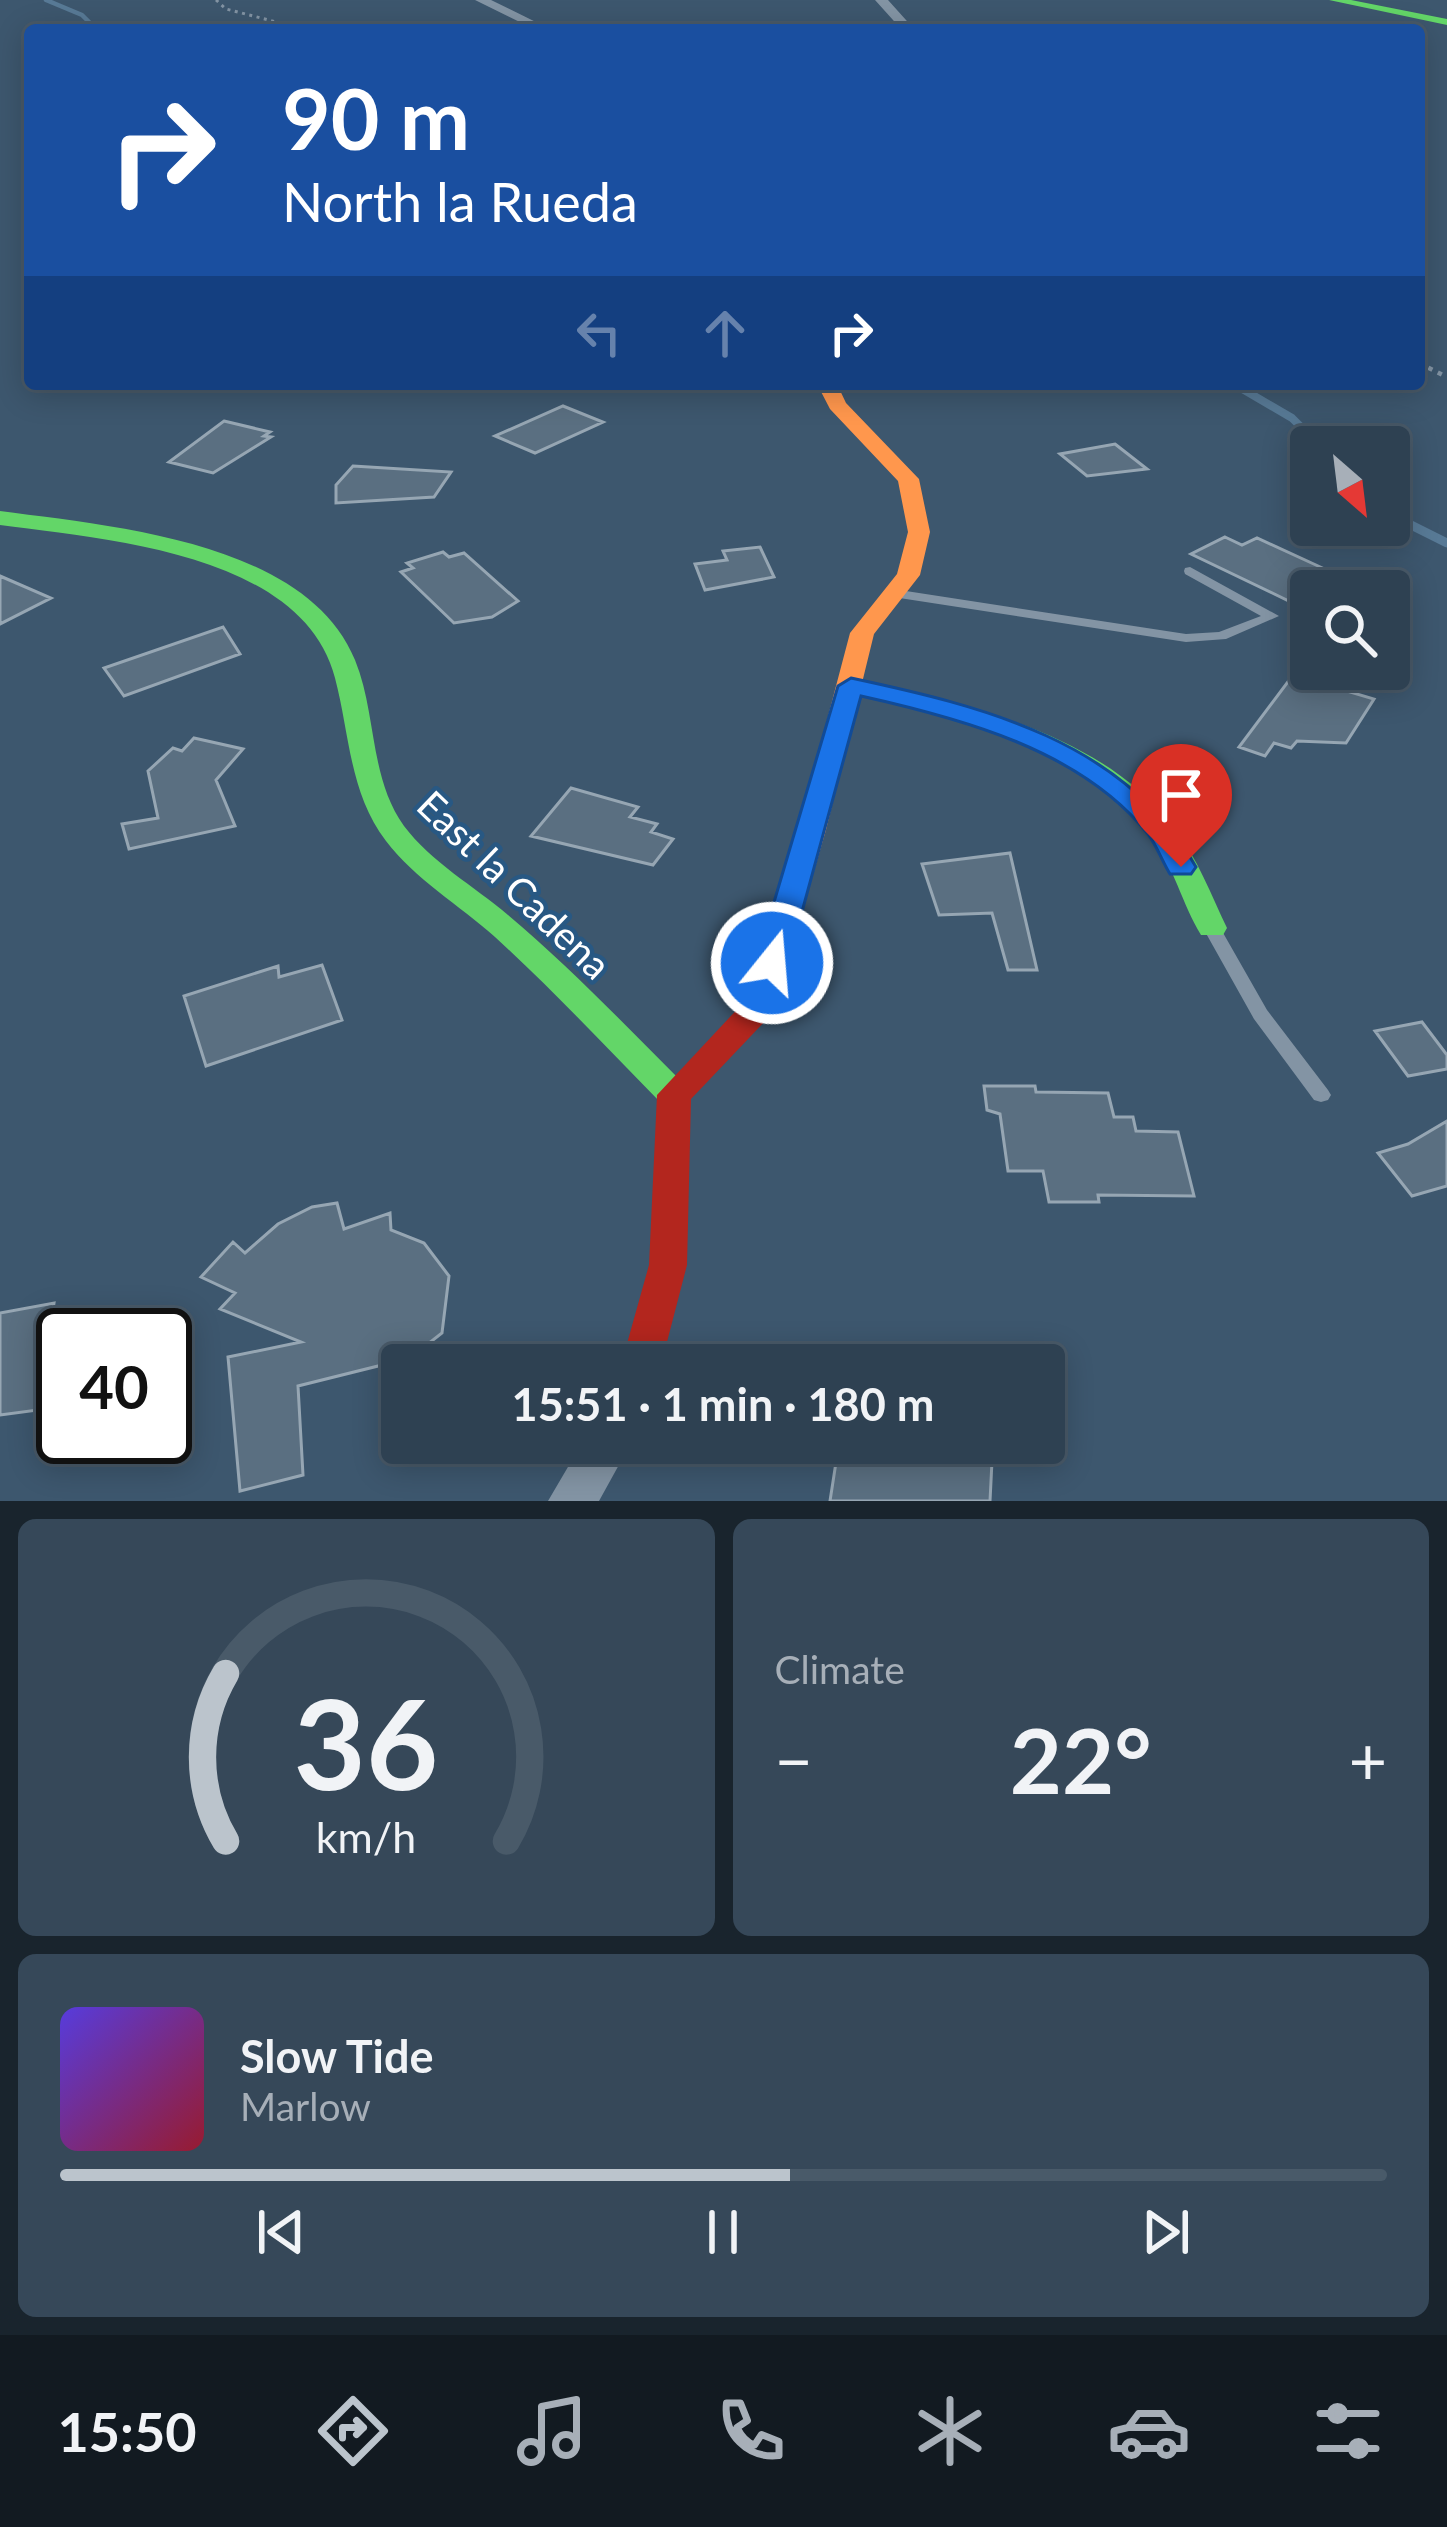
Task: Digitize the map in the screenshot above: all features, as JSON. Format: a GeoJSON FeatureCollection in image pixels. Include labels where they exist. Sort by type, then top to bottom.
{"type":"FeatureCollection","features":[{"type":"Feature","properties":{"kind":"street"},"geometry":{"type":"LineString","coordinates":[[481,0],[533,24]]}},
{"type":"Feature","properties":{"kind":"street"},"geometry":{"type":"LineString","coordinates":[[881,0],[903,24]]}},
{"type":"Feature","properties":{"kind":"street"},"geometry":{"type":"LineString","coordinates":[[1334,0],[1447,22]]}},
{"type":"Feature","properties":{"kind":"street"},"geometry":{"type":"LineString","coordinates":[[647,1344],[668,1264],[674,1095],[758,1008],[862,633],[908,574],[919,532],[908,479],[837,406],[829,390]]}},
{"type":"Feature","properties":{"kind":"street","name":"East la Cadena"},"geometry":{"type":"LineString","coordinates":[[0,518],[133,538],[260,574],[307,609],[339,649],[351,700],[356,757],[392,830],[502,927],[674,1095]]}},
{"type":"Feature","properties":{"kind":"street"},"geometry":{"type":"LineString","coordinates":[[851,686],[947,707],[1030,738],[1100,775],[1161,830],[1212,928]]}},
{"type":"Feature","properties":{"kind":"street"},"geometry":{"type":"LineString","coordinates":[[572,1501],[595,1464]]}},
{"type":"Feature","properties":{"kind":"lane"},"geometry":{"type":"LineString","coordinates":[[893,593],[1186,638],[1221,637],[1272,616],[1190,571]]}},
{"type":"Feature","properties":{"kind":"lane"},"geometry":{"type":"LineString","coordinates":[[1212,928],[1260,1014],[1322,1095]]}},
{"type":"Feature","properties":{"kind":"path"},"geometry":{"type":"LineString","coordinates":[[216,0],[226,9],[298,24]]}},
{"type":"Feature","properties":{"kind":"building"},"geometry":{"type":"Polygon","coordinates":[[[563,406],[603,422],[535,453],[495,436],[563,406]]]}},
{"type":"Feature","properties":{"kind":"building"},"geometry":{"type":"Polygon","coordinates":[[[224,421],[270,432],[264,436],[271,437],[213,473],[169,462],[224,421]]]}},
{"type":"Feature","properties":{"kind":"building"},"geometry":{"type":"Polygon","coordinates":[[[1115,444],[1147,469],[1087,476],[1060,454],[1115,444]]]}},
{"type":"Feature","properties":{"kind":"building"},"geometry":{"type":"Polygon","coordinates":[[[353,466],[451,472],[434,497],[336,503],[336,485],[353,466]]]}},
{"type":"Feature","properties":{"kind":"building"},"geometry":{"type":"Polygon","coordinates":[[[1225,537],[1242,545],[1257,538],[1327,570],[1290,570],[1290,602],[1191,554],[1225,537]]]}},
{"type":"Feature","properties":{"kind":"building"},"geometry":{"type":"Polygon","coordinates":[[[760,547],[774,577],[705,590],[695,564],[727,560],[723,551],[760,547]]]}},
{"type":"Feature","properties":{"kind":"building"},"geometry":{"type":"Polygon","coordinates":[[[443,552],[449,557],[464,553],[518,601],[492,617],[454,623],[401,572],[413,568],[407,563],[443,552]]]}},
{"type":"Feature","properties":{"kind":"building"},"geometry":{"type":"Polygon","coordinates":[[[0,576],[51,598],[0,624],[0,576]]]}},
{"type":"Feature","properties":{"kind":"building"},"geometry":{"type":"Polygon","coordinates":[[[223,627],[240,654],[124,696],[104,668],[223,627]]]}},
{"type":"Feature","properties":{"kind":"building"},"geometry":{"type":"Polygon","coordinates":[[[1290,679],[1290,690],[1344,690],[1374,699],[1346,743],[1297,741],[1291,748],[1274,743],[1265,756],[1239,747],[1290,679]]]}},
{"type":"Feature","properties":{"kind":"building"},"geometry":{"type":"Polygon","coordinates":[[[194,738],[243,749],[216,780],[235,826],[129,849],[122,824],[158,818],[148,771],[173,748],[182,751],[194,738]]]}},
{"type":"Feature","properties":{"kind":"building"},"geometry":{"type":"Polygon","coordinates":[[[571,788],[638,807],[630,817],[657,824],[651,832],[673,839],[653,865],[531,836],[571,788]]]}},
{"type":"Feature","properties":{"kind":"building"},"geometry":{"type":"Polygon","coordinates":[[[1010,853],[1037,970],[1008,970],[992,913],[939,915],[922,864],[1010,853]]]}},
{"type":"Feature","properties":{"kind":"building"},"geometry":{"type":"Polygon","coordinates":[[[322,965],[342,1020],[206,1066],[184,996],[278,966],[279,977],[322,965]]]}},
{"type":"Feature","properties":{"kind":"building"},"geometry":{"type":"Polygon","coordinates":[[[1422,1022],[1447,1055],[1447,1069],[1408,1076],[1375,1031],[1422,1022]]]}},
{"type":"Feature","properties":{"kind":"building"},"geometry":{"type":"Polygon","coordinates":[[[984,1086],[1108,1093],[1114,1117],[1133,1117],[1136,1131],[1178,1132],[1194,1196],[1098,1195],[1099,1202],[1049,1202],[1043,1171],[1008,1171],[1000,1114],[987,1110],[984,1086]]]}},
{"type":"Feature","properties":{"kind":"building"},"geometry":{"type":"Polygon","coordinates":[[[1447,1121],[1447,1186],[1412,1196],[1378,1153],[1408,1144],[1447,1121]]]}},
{"type":"Feature","properties":{"kind":"building"},"geometry":{"type":"Polygon","coordinates":[[[337,1203],[344,1229],[390,1213],[391,1230],[424,1243],[449,1276],[442,1333],[428,1344],[381,1344],[381,1365],[298,1386],[303,1475],[240,1491],[228,1357],[301,1342],[220,1309],[235,1293],[201,1277],[233,1242],[245,1253],[278,1224],[312,1207],[337,1203]]]}},
{"type":"Feature","properties":{"kind":"building"},"geometry":{"type":"Polygon","coordinates":[[[54,1303],[53,1308],[36,1308],[36,1410],[0,1415],[0,1313],[54,1303]]]}},
{"type":"Feature","properties":{"kind":"building"},"geometry":{"type":"Polygon","coordinates":[[[836,1464],[992,1464],[990,1501],[830,1501],[836,1464]]]}},
{"type":"Feature","properties":{"kind":"waterway"},"geometry":{"type":"LineString","coordinates":[[46,0],[82,15],[91,24]]}},
{"type":"Feature","properties":{"kind":"waterway"},"geometry":{"type":"LineString","coordinates":[[1244,390],[1300,426]]}},
{"type":"Feature","properties":{"kind":"waterway"},"geometry":{"type":"LineString","coordinates":[[1410,524],[1447,543]]}},
{"type":"Feature","properties":{"kind":"traffic: fast"},"geometry":{"type":"LineString","coordinates":[[1334,0],[1447,22]]}},
{"type":"Feature","properties":{"kind":"traffic: fast"},"geometry":{"type":"LineString","coordinates":[[0,518],[193,553],[243,570],[286,593],[320,622],[342,658],[372,791],[394,832],[429,868],[543,964],[674,1095]]}},
{"type":"Feature","properties":{"kind":"traffic: fast"},"geometry":{"type":"LineString","coordinates":[[851,686],[976,718],[1058,751],[1095,772],[1130,798],[1168,839],[1212,928]]}},
{"type":"Feature","properties":{"kind":"traffic: slow"},"geometry":{"type":"LineString","coordinates":[[767,977],[812,830],[862,633],[908,575],[919,532],[908,479],[837,405],[830,390]]}},
{"type":"Feature","properties":{"kind":"traffic: jam"},"geometry":{"type":"LineString","coordinates":[[647,1344],[668,1265],[674,1095],[758,1008],[767,977]]}},
{"type":"Feature","properties":{"kind":"route"},"geometry":{"type":"LineString","coordinates":[[772,963],[851,686],[947,707],[1071,757],[1100,775],[1161,830],[1181,867]]}}]}
